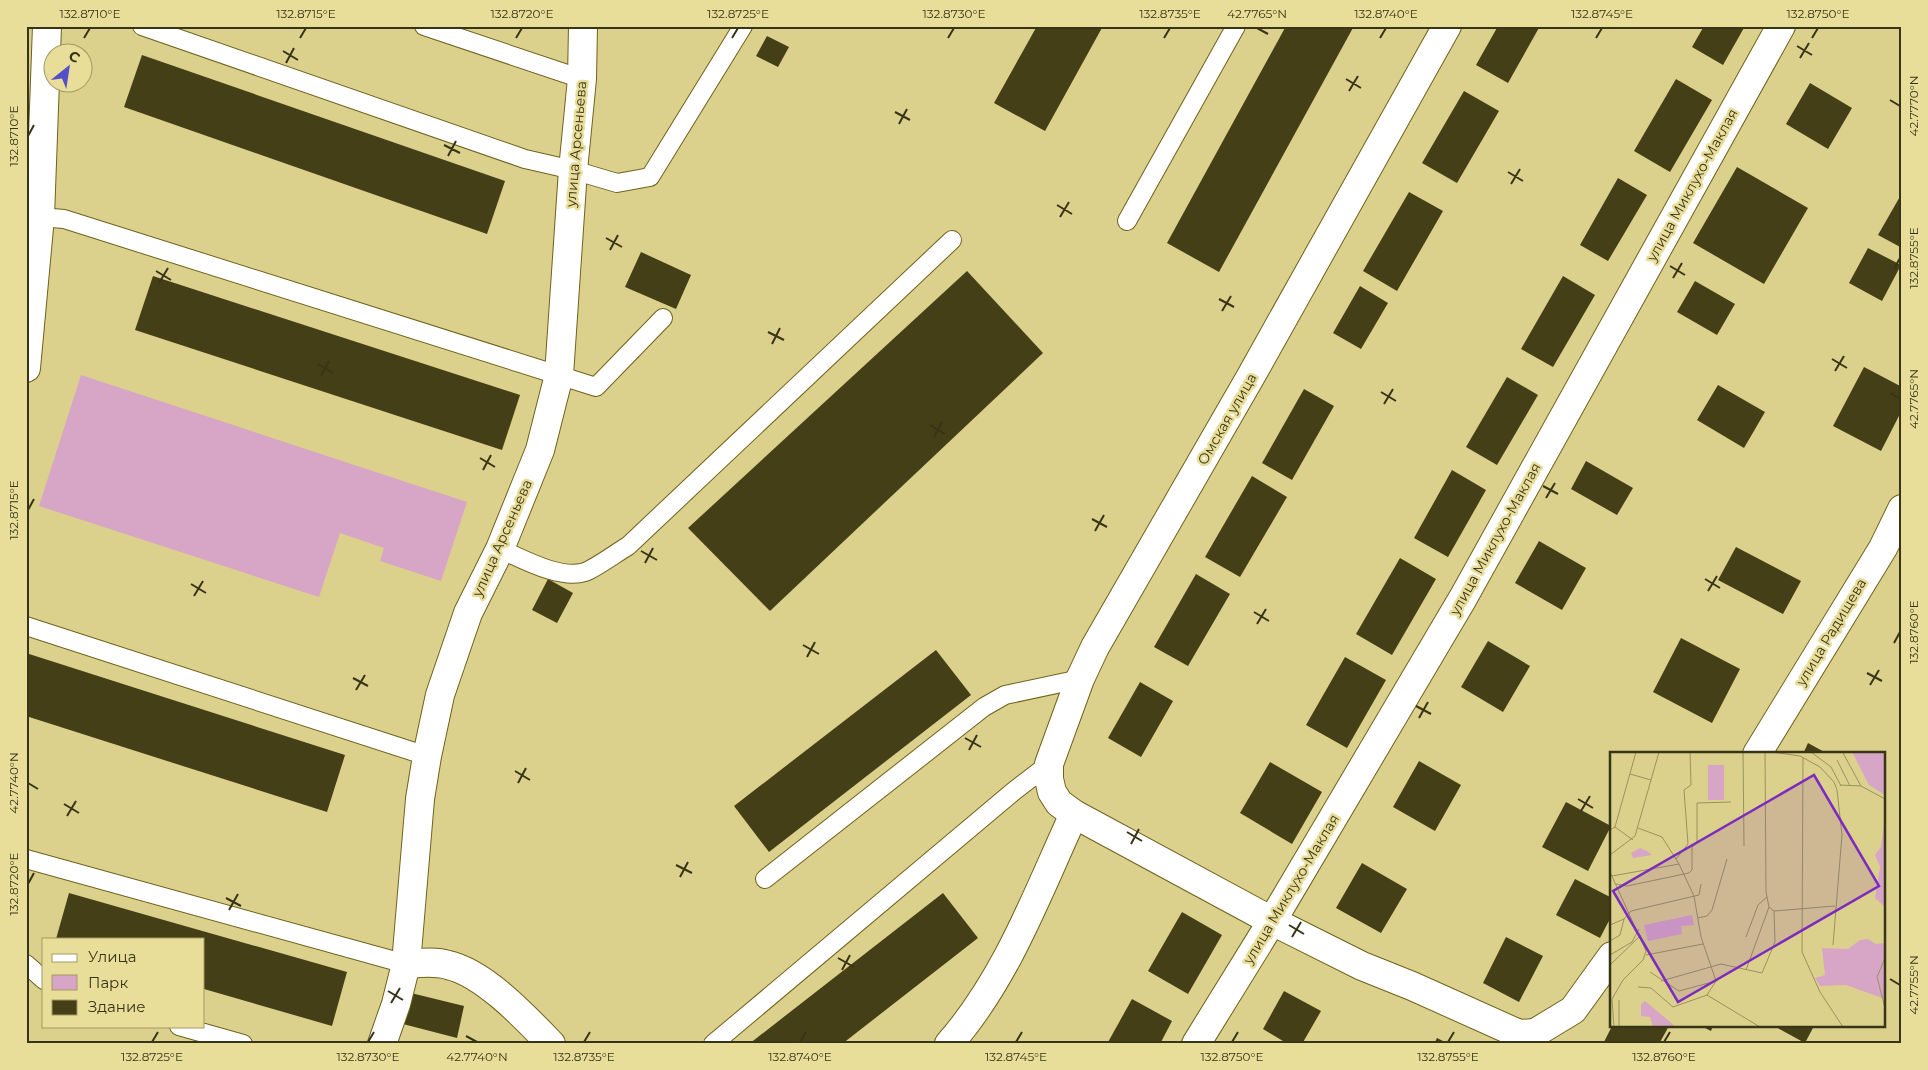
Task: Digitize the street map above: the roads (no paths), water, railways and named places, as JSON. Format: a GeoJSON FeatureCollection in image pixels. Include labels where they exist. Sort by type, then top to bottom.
{"type":"FeatureCollection","features":[{"type":"Feature","properties":{"kind":"street"},"geometry":{"type":"LineString","coordinates":[[26,368],[33,219],[47,26]]}},
{"type":"Feature","properties":{"kind":"street","name":"улица Арсеньева"},"geometry":{"type":"LineString","coordinates":[[382,1044],[396,1004],[406,964],[420,799],[440,696],[468,612],[500,549],[540,450],[559,375],[573,170],[582,79],[584,26]]}},
{"type":"Feature","properties":{"kind":"street","name":"Омская улица"},"geometry":{"type":"LineString","coordinates":[[1447,26],[1238,400],[1095,647],[1080,678],[1049,764],[1048,779],[1052,792],[1059,803],[1074,814],[1272,921],[1362,966],[1412,986],[1503,1028],[1531,1038]]}},
{"type":"Feature","properties":{"kind":"street","name":"улица Миклухо-Маклая"},"geometry":{"type":"LineString","coordinates":[[1196,1044],[1272,921],[1463,598],[1781,26]]}},
{"type":"Feature","properties":{"kind":"street","name":"улица Радищева"},"geometry":{"type":"LineString","coordinates":[[1758,752],[1883,548],[1902,509]]}},
{"type":"Feature","properties":{"kind":"street"},"geometry":{"type":"LineString","coordinates":[[949,1044],[993,985],[1074,814]]}},
{"type":"Feature","properties":{"kind":"street"},"geometry":{"type":"LineString","coordinates":[[1531,1038],[1573,1010],[1610,959]]}},
{"type":"Feature","properties":{"kind":"street"},"geometry":{"type":"LineString","coordinates":[[406,964],[431,962],[449,965],[473,974],[526,1018],[552,1044]]}},
{"type":"Feature","properties":{"kind":"lane"},"geometry":{"type":"LineString","coordinates":[[142,26],[525,159],[617,183],[650,178],[743,26]]}},
{"type":"Feature","properties":{"kind":"lane"},"geometry":{"type":"LineString","coordinates":[[424,26],[582,79]]}},
{"type":"Feature","properties":{"kind":"lane"},"geometry":{"type":"LineString","coordinates":[[1127,221],[1236,26]]}},
{"type":"Feature","properties":{"kind":"lane"},"geometry":{"type":"LineString","coordinates":[[33,219],[64,219],[596,387],[663,318]]}},
{"type":"Feature","properties":{"kind":"lane"},"geometry":{"type":"LineString","coordinates":[[500,549],[551,570],[571,574],[585,572],[628,546],[952,240]]}},
{"type":"Feature","properties":{"kind":"lane"},"geometry":{"type":"LineString","coordinates":[[26,626],[427,756]]}},
{"type":"Feature","properties":{"kind":"lane"},"geometry":{"type":"LineString","coordinates":[[765,880],[984,707],[1005,695],[1080,678]]}},
{"type":"Feature","properties":{"kind":"lane"},"geometry":{"type":"LineString","coordinates":[[713,1044],[1014,791],[1049,764]]}},
{"type":"Feature","properties":{"kind":"lane"},"geometry":{"type":"LineString","coordinates":[[26,859],[406,964]]}},
{"type":"Feature","properties":{"kind":"lane"},"geometry":{"type":"LineString","coordinates":[[26,964],[42,978]]}},
{"type":"Feature","properties":{"kind":"lane"},"geometry":{"type":"LineString","coordinates":[[186,1028],[244,1044]]}}]}
